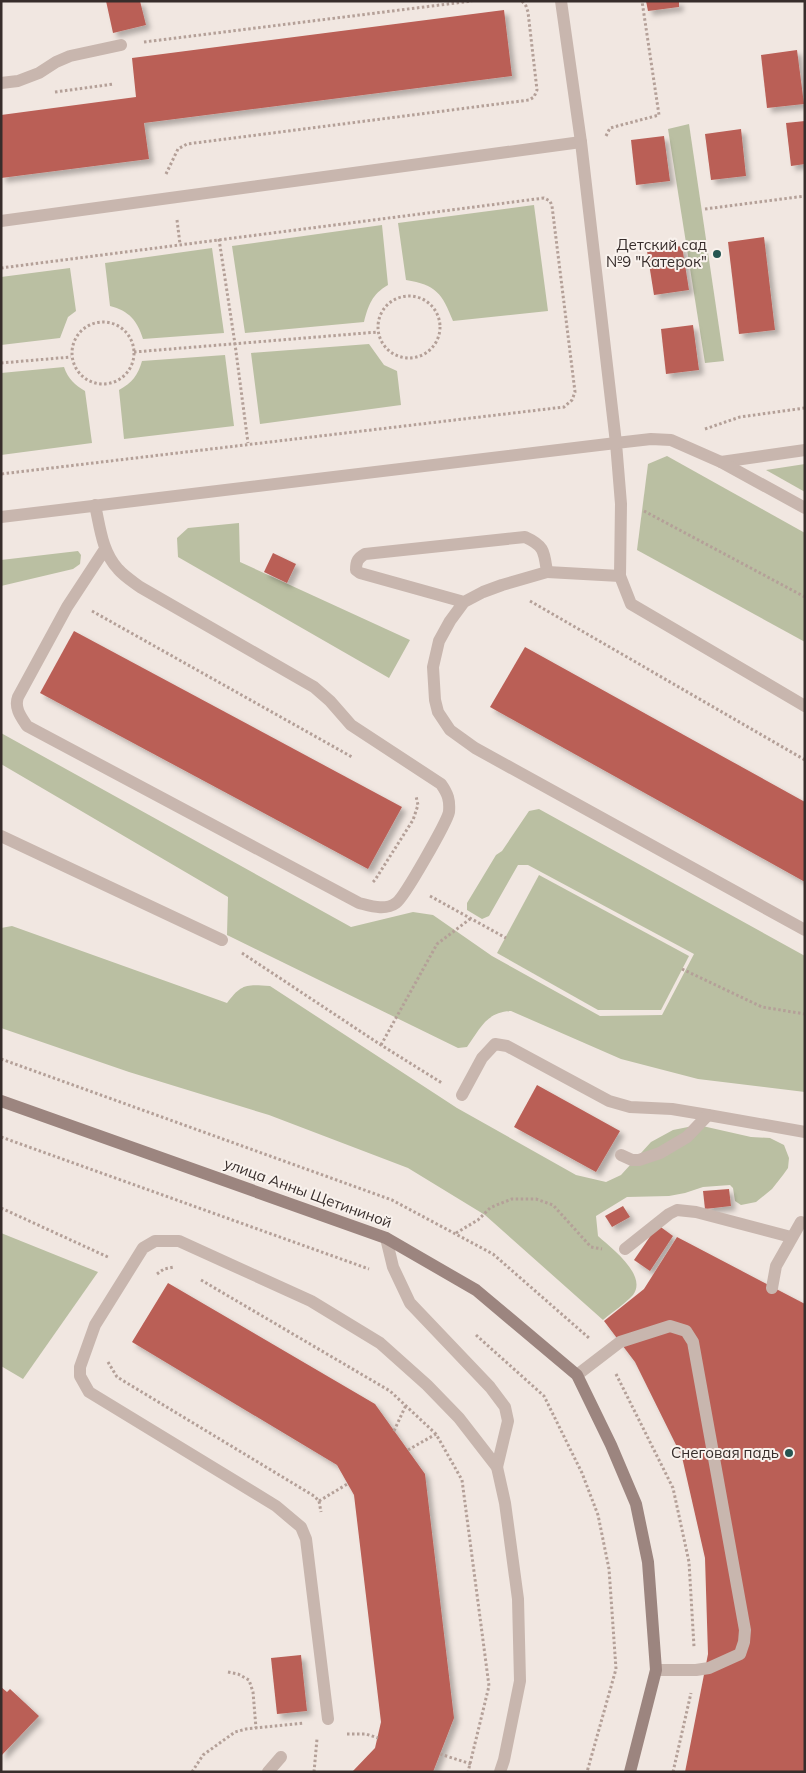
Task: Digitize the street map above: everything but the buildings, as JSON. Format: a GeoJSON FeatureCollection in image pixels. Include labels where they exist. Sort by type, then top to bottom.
{"type":"FeatureCollection","features":[{"type":"Feature","properties":{"kind":"main road","name":"улица Анны Щетининой"},"geometry":{"type":"LineString","coordinates":[[1,1101],[386,1238],[476,1290],[576,1375],[611,1445],[636,1504],[648,1562],[656,1670],[630,1772]]}},
{"type":"Feature","properties":{"kind":"lane"},"geometry":{"type":"LineString","coordinates":[[561,1],[581,142],[616,443],[621,504],[620,576],[631,604],[805,706]]}},
{"type":"Feature","properties":{"kind":"lane"},"geometry":{"type":"LineString","coordinates":[[1,83],[39,73],[70,56],[121,45]]}},
{"type":"Feature","properties":{"kind":"lane"},"geometry":{"type":"LineString","coordinates":[[1,220],[581,142]]}},
{"type":"Feature","properties":{"kind":"lane"},"geometry":{"type":"LineString","coordinates":[[1,517],[651,439],[671,440],[721,462],[805,508]]}},
{"type":"Feature","properties":{"kind":"lane"},"geometry":{"type":"LineString","coordinates":[[721,462],[805,450]]}},
{"type":"Feature","properties":{"kind":"lane"},"geometry":{"type":"LineString","coordinates":[[94,505],[105,549],[119,571],[140,587],[314,687],[330,701],[351,725],[441,784],[449,796],[448,815],[398,903],[387,908],[359,903],[27,726],[20,715],[16,702],[18,697],[72,600],[105,549]]}},
{"type":"Feature","properties":{"kind":"lane"},"geometry":{"type":"LineString","coordinates":[[464,602],[360,573],[356,570],[356,564],[359,558],[365,554],[525,537],[538,543],[544,551],[547,572]]}},
{"type":"Feature","properties":{"kind":"lane"},"geometry":{"type":"LineString","coordinates":[[620,576],[547,572],[502,585],[464,602],[450,621],[439,641],[433,667],[435,700],[438,712],[450,730],[475,748],[805,930]]}},
{"type":"Feature","properties":{"kind":"lane"},"geometry":{"type":"LineString","coordinates":[[1,836],[222,940]]}},
{"type":"Feature","properties":{"kind":"lane"},"geometry":{"type":"LineString","coordinates":[[462,1095],[482,1058],[495,1044],[507,1046],[609,1101],[630,1107],[672,1109],[805,1132]]}},
{"type":"Feature","properties":{"kind":"lane"},"geometry":{"type":"LineString","coordinates":[[621,1155],[632,1160],[639,1160],[660,1153],[687,1137],[708,1115]]}},
{"type":"Feature","properties":{"kind":"lane"},"geometry":{"type":"LineString","coordinates":[[625,1249],[669,1214],[677,1210],[696,1212],[791,1237]]}},
{"type":"Feature","properties":{"kind":"lane"},"geometry":{"type":"LineString","coordinates":[[772,1288],[776,1266],[785,1252],[791,1237],[803,1221]]}},
{"type":"Feature","properties":{"kind":"lane"},"geometry":{"type":"LineString","coordinates":[[386,1238],[398,1280],[410,1303],[490,1387],[505,1407],[508,1421],[497,1467]]}},
{"type":"Feature","properties":{"kind":"lane"},"geometry":{"type":"LineString","coordinates":[[328,1719],[306,1539],[301,1526],[276,1506],[90,1392],[80,1376],[80,1366],[95,1325],[143,1248],[155,1240],[179,1241],[311,1302],[380,1343],[459,1418],[497,1467],[505,1503],[518,1599],[520,1681],[500,1772]]}},
{"type":"Feature","properties":{"kind":"lane"},"geometry":{"type":"LineString","coordinates":[[576,1375],[620,1342],[670,1326],[686,1331],[694,1342],[745,1630],[744,1642],[740,1654],[709,1668],[696,1670],[656,1670]]}},
{"type":"Feature","properties":{"kind":"lane"},"geometry":{"type":"LineString","coordinates":[[268,1772],[281,1757]]}},
{"type":"Feature","properties":{"kind":"path"},"geometry":{"type":"LineString","coordinates":[[160,40],[472,1]]}},
{"type":"Feature","properties":{"kind":"path"},"geometry":{"type":"LineString","coordinates":[[162,180],[170,169],[178,150],[187,144],[528,100],[534,97],[537,90],[528,12],[522,1]]}},
{"type":"Feature","properties":{"kind":"path"},"geometry":{"type":"LineString","coordinates":[[607,144],[606,134],[610,128],[659,115],[642,1]]}},
{"type":"Feature","properties":{"kind":"path"},"geometry":{"type":"LineString","coordinates":[[706,209],[805,196]]}},
{"type":"Feature","properties":{"kind":"path"},"geometry":{"type":"LineString","coordinates":[[1,268],[544,198],[550,201],[552,206],[575,392],[572,400],[564,407],[248,443],[1,474]]}},
{"type":"Feature","properties":{"kind":"path"},"geometry":{"type":"LineString","coordinates":[[219,239],[248,443]]}},
{"type":"Feature","properties":{"kind":"path"},"geometry":{"type":"LineString","coordinates":[[408,295],[421,298],[432,305],[439,316],[441,329],[437,342],[429,352],[417,358],[405,358],[392,353],[383,344],[378,332],[379,319],[385,307],[395,299],[408,295]]}},
{"type":"Feature","properties":{"kind":"path"},"geometry":{"type":"LineString","coordinates":[[98,322],[110,322],[124,329],[132,340],[134,352],[133,362],[129,370],[120,379],[108,384],[96,383],[84,378],[75,368],[71,356],[72,344],[78,334],[86,326],[98,322]]}},
{"type":"Feature","properties":{"kind":"path"},"geometry":{"type":"LineString","coordinates":[[134,352],[378,332]]}},
{"type":"Feature","properties":{"kind":"path"},"geometry":{"type":"LineString","coordinates":[[1,363],[71,356]]}},
{"type":"Feature","properties":{"kind":"path"},"geometry":{"type":"LineString","coordinates":[[671,440],[740,417],[805,408]]}},
{"type":"Feature","properties":{"kind":"path"},"geometry":{"type":"LineString","coordinates":[[621,504],[638,508],[805,597]]}},
{"type":"Feature","properties":{"kind":"path"},"geometry":{"type":"LineString","coordinates":[[502,585],[805,760]]}},
{"type":"Feature","properties":{"kind":"path"},"geometry":{"type":"LineString","coordinates":[[72,600],[355,759]]}},
{"type":"Feature","properties":{"kind":"path"},"geometry":{"type":"LineString","coordinates":[[371,883],[376,880],[414,820],[418,804],[415,792]]}},
{"type":"Feature","properties":{"kind":"path"},"geometry":{"type":"LineString","coordinates":[[410,884],[506,938]]}},
{"type":"Feature","properties":{"kind":"path"},"geometry":{"type":"LineString","coordinates":[[381,1045],[437,944],[470,919]]}},
{"type":"Feature","properties":{"kind":"path"},"geometry":{"type":"LineString","coordinates":[[222,940],[381,1045],[444,1084]]}},
{"type":"Feature","properties":{"kind":"path"},"geometry":{"type":"LineString","coordinates":[[682,969],[762,1007],[805,1014]]}},
{"type":"Feature","properties":{"kind":"path"},"geometry":{"type":"LineString","coordinates":[[1,1138],[398,1280]]}},
{"type":"Feature","properties":{"kind":"path"},"geometry":{"type":"LineString","coordinates":[[456,1234],[478,1220],[490,1208],[499,1204],[512,1199],[536,1199],[553,1205],[591,1247],[610,1251],[625,1249]]}},
{"type":"Feature","properties":{"kind":"path"},"geometry":{"type":"LineString","coordinates":[[1,1208],[130,1268]]}},
{"type":"Feature","properties":{"kind":"path"},"geometry":{"type":"LineString","coordinates":[[152,1279],[164,1269],[178,1266]]}},
{"type":"Feature","properties":{"kind":"path"},"geometry":{"type":"LineString","coordinates":[[195,1276],[390,1391],[436,1434],[462,1480],[489,1686],[468,1772]]}},
{"type":"Feature","properties":{"kind":"path"},"geometry":{"type":"LineString","coordinates":[[470,1329],[544,1396],[582,1473],[598,1516],[609,1569],[616,1669],[587,1772]]}},
{"type":"Feature","properties":{"kind":"path"},"geometry":{"type":"LineString","coordinates":[[107,1358],[109,1366],[117,1377],[314,1496],[319,1501],[322,1520]]}},
{"type":"Feature","properties":{"kind":"path"},"geometry":{"type":"LineString","coordinates":[[394,1431],[406,1405]]}},
{"type":"Feature","properties":{"kind":"path"},"geometry":{"type":"LineString","coordinates":[[408,1450],[436,1434]]}},
{"type":"Feature","properties":{"kind":"path"},"geometry":{"type":"LineString","coordinates":[[319,1501],[349,1483]]}},
{"type":"Feature","properties":{"kind":"path"},"geometry":{"type":"LineString","coordinates":[[228,1672],[238,1674],[249,1680],[253,1692],[256,1728]]}},
{"type":"Feature","properties":{"kind":"path"},"geometry":{"type":"LineString","coordinates":[[192,1772],[203,1754],[235,1732],[308,1722]]}},
{"type":"Feature","properties":{"kind":"path"},"geometry":{"type":"LineString","coordinates":[[350,1734],[366,1734],[378,1738]]}},
{"type":"Feature","properties":{"kind":"path"},"geometry":{"type":"LineString","coordinates":[[314,1772],[318,1738]]}},
{"type":"Feature","properties":{"kind":"path"},"geometry":{"type":"LineString","coordinates":[[440,1754],[471,1764]]}},
{"type":"Feature","properties":{"kind":"green space"},"geometry":{"type":"Polygon","coordinates":[[[689,124],[724,361],[705,363],[668,129],[689,124]]]}},
{"type":"Feature","properties":{"kind":"green space"},"geometry":{"type":"Polygon","coordinates":[[[534,205],[548,311],[453,321],[445,303],[437,292],[424,285],[406,280],[398,223],[534,205]]]}},
{"type":"Feature","properties":{"kind":"green space"},"geometry":{"type":"Polygon","coordinates":[[[382,225],[388,285],[374,296],[364,322],[245,333],[232,246],[382,225]]]}},
{"type":"Feature","properties":{"kind":"green space"},"geometry":{"type":"Polygon","coordinates":[[[212,248],[224,333],[143,339],[131,317],[110,306],[105,263],[212,248]]]}},
{"type":"Feature","properties":{"kind":"green space"},"geometry":{"type":"Polygon","coordinates":[[[70,268],[76,311],[68,317],[60,338],[1,345],[1,277],[70,268]]]}},
{"type":"Feature","properties":{"kind":"green space"},"geometry":{"type":"Polygon","coordinates":[[[369,344],[384,365],[397,371],[401,405],[260,424],[251,353],[369,344]]]}},
{"type":"Feature","properties":{"kind":"green space"},"geometry":{"type":"Polygon","coordinates":[[[225,355],[234,426],[124,439],[119,390],[134,378],[142,361],[225,355]]]}},
{"type":"Feature","properties":{"kind":"green space"},"geometry":{"type":"Polygon","coordinates":[[[64,367],[72,381],[85,391],[92,443],[1,455],[1,373],[64,367]]]}},
{"type":"Feature","properties":{"kind":"green space"},"geometry":{"type":"Polygon","coordinates":[[[667,456],[805,533],[805,642],[637,550],[648,464],[667,456]]]}},
{"type":"Feature","properties":{"kind":"green space"},"geometry":{"type":"Polygon","coordinates":[[[805,464],[805,492],[766,470],[805,464]]]}},
{"type":"Feature","properties":{"kind":"green space"},"geometry":{"type":"Polygon","coordinates":[[[239,523],[240,562],[410,640],[389,678],[178,557],[177,538],[188,528],[239,523]]]}},
{"type":"Feature","properties":{"kind":"green space"},"geometry":{"type":"Polygon","coordinates":[[[78,551],[81,555],[80,564],[73,569],[1,586],[1,560],[78,551]]]}},
{"type":"Feature","properties":{"kind":"green space"},"geometry":{"type":"Polygon","coordinates":[[[1,733],[351,927],[413,912],[433,915],[492,956],[600,1016],[662,1015],[694,954],[528,865],[518,865],[489,916],[482,919],[467,910],[467,903],[496,855],[502,851],[529,811],[539,809],[805,956],[805,1092],[698,1079],[621,1059],[511,1011],[502,1012],[490,1018],[480,1028],[467,1047],[458,1048],[227,935],[228,897],[1,764],[1,733]]]}},
{"type":"Feature","properties":{"kind":"green space"},"geometry":{"type":"Polygon","coordinates":[[[539,875],[689,956],[661,1010],[598,1010],[497,953],[539,875]]]}},
{"type":"Feature","properties":{"kind":"green space"},"geometry":{"type":"Polygon","coordinates":[[[12,926],[227,1003],[236,992],[250,985],[270,986],[457,1108],[576,1175],[606,1182],[621,1175],[651,1142],[673,1130],[698,1125],[751,1137],[770,1138],[784,1145],[789,1158],[788,1168],[772,1189],[756,1202],[741,1205],[735,1201],[733,1188],[730,1185],[703,1187],[669,1196],[627,1197],[596,1216],[598,1236],[626,1262],[636,1279],[633,1295],[603,1320],[485,1215],[408,1168],[269,1115],[129,1072],[1,1028],[1,928],[12,926]]]}},
{"type":"Feature","properties":{"kind":"green space"},"geometry":{"type":"Polygon","coordinates":[[[1,1233],[98,1272],[23,1379],[1,1366],[1,1233]]]}},
{"type":"Feature","properties":{"kind":"place","name":"Детский сад №9 \"Катерок\""},"geometry":{"type":"Point","coordinates":[717,254]}},
{"type":"Feature","properties":{"kind":"place","name":"Снеговая падь"},"geometry":{"type":"Point","coordinates":[789,1453]}}]}
